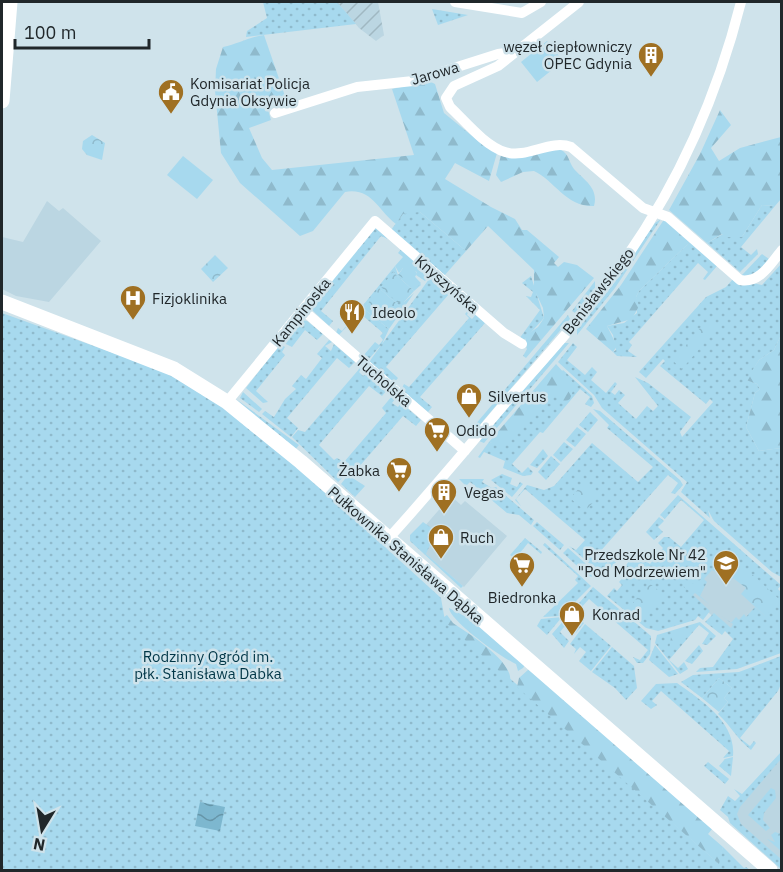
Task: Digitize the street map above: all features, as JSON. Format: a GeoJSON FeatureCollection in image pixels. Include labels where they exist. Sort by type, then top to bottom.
{"type":"FeatureCollection","features":[{"type":"Feature","properties":{"kind":"street"},"geometry":{"type":"LineString","coordinates":[[2,101],[10,2]]}},
{"type":"Feature","properties":{"kind":"street"},"geometry":{"type":"LineString","coordinates":[[455,2],[522,13],[541,2]]}},
{"type":"Feature","properties":{"kind":"street","name":"Jarowa"},"geometry":{"type":"LineString","coordinates":[[275,113],[357,87],[413,81],[498,54],[519,51],[579,2]]}},
{"type":"Feature","properties":{"kind":"street","name":"Benisławskiego"},"geometry":{"type":"LineString","coordinates":[[388,539],[606,285],[654,212],[692,144],[708,106],[741,2]]}},
{"type":"Feature","properties":{"kind":"street"},"geometry":{"type":"LineString","coordinates":[[519,51],[494,68],[451,88],[446,98],[450,108],[505,152],[518,153],[562,145],[571,147],[643,208],[668,217],[740,280],[750,281],[758,277],[782,250]]}},
{"type":"Feature","properties":{"kind":"street","name":"Kampinoska"},"geometry":{"type":"LineString","coordinates":[[227,402],[375,221]]}},
{"type":"Feature","properties":{"kind":"street","name":"Knyszyńska"},"geometry":{"type":"LineString","coordinates":[[375,221],[504,333],[522,344]]}},
{"type":"Feature","properties":{"kind":"street","name":"Pułkownika Stanisława Dąbka"},"geometry":{"type":"LineString","coordinates":[[2,302],[155,360],[227,402],[770,870]]}},
{"type":"Feature","properties":{"kind":"street","name":"Tucholska"},"geometry":{"type":"LineString","coordinates":[[303,310],[465,451]]}},
{"type":"Feature","properties":{"kind":"shaded area"},"geometry":{"type":"Polygon","coordinates":[[[337,2],[378,2],[384,35],[376,41],[359,28],[337,2]]]}},
{"type":"Feature","properties":{"kind":"shaded area"},"geometry":{"type":"Polygon","coordinates":[[[47,201],[59,211],[63,208],[101,241],[49,302],[16,296],[2,289],[2,237],[23,242],[47,201]]]}},
{"type":"Feature","properties":{"kind":"shaded area"},"geometry":{"type":"Polygon","coordinates":[[[451,496],[461,505],[465,501],[507,536],[464,587],[421,550],[417,535],[451,496]]]}},
{"type":"Feature","properties":{"kind":"shaded area","name":"Przedszkole Nr 42 \"Pod Modrzewiem\""},"geometry":{"type":"Polygon","coordinates":[[[712,529],[781,594],[758,657],[670,578],[712,529]]]}},
{"type":"Feature","properties":{"kind":"shaded area"},"geometry":{"type":"Polygon","coordinates":[[[781,753],[781,865],[729,820],[781,753]]]}},
{"type":"Feature","properties":{"kind":"green space"},"geometry":{"type":"Polygon","coordinates":[[[263,2],[337,2],[356,24],[246,37],[247,31],[267,18],[263,2]]]}},
{"type":"Feature","properties":{"kind":"green space"},"geometry":{"type":"Polygon","coordinates":[[[432,9],[468,15],[438,25],[432,9]]]}},
{"type":"Feature","properties":{"kind":"green space"},"geometry":{"type":"Polygon","coordinates":[[[264,35],[286,99],[266,103],[271,120],[249,128],[262,158],[272,170],[414,155],[392,89],[429,81],[435,84],[444,113],[487,148],[491,146],[497,153],[489,181],[455,163],[445,179],[515,219],[522,230],[527,230],[559,257],[554,263],[558,267],[564,262],[577,265],[594,278],[526,358],[523,356],[527,349],[525,336],[538,327],[544,318],[543,308],[534,289],[534,270],[488,226],[466,251],[420,212],[403,214],[396,224],[369,197],[354,191],[345,192],[313,231],[300,236],[240,183],[221,153],[215,91],[216,69],[223,47],[264,35]]]}},
{"type":"Feature","properties":{"kind":"green space"},"geometry":{"type":"Polygon","coordinates":[[[547,41],[563,61],[537,82],[521,62],[547,41]]]}},
{"type":"Feature","properties":{"kind":"green space"},"geometry":{"type":"Polygon","coordinates":[[[720,110],[731,125],[711,148],[719,161],[740,148],[781,137],[781,199],[775,206],[762,205],[742,237],[726,237],[722,234],[707,243],[669,210],[700,154],[720,110]]]}},
{"type":"Feature","properties":{"kind":"green space"},"geometry":{"type":"Polygon","coordinates":[[[92,135],[105,143],[102,160],[87,155],[82,149],[83,141],[92,135]]]}},
{"type":"Feature","properties":{"kind":"green space"},"geometry":{"type":"Polygon","coordinates":[[[560,149],[574,169],[593,189],[594,206],[584,205],[568,198],[534,171],[523,172],[501,182],[496,175],[501,155],[560,149]]]}},
{"type":"Feature","properties":{"kind":"green space"},"geometry":{"type":"Polygon","coordinates":[[[183,156],[213,180],[197,199],[167,175],[183,156]]]}},
{"type":"Feature","properties":{"kind":"green space"},"geometry":{"type":"Polygon","coordinates":[[[762,205],[775,206],[741,247],[751,255],[757,249],[758,254],[740,272],[707,243],[723,234],[742,237],[762,205]]]}},
{"type":"Feature","properties":{"kind":"green space"},"geometry":{"type":"Polygon","coordinates":[[[420,212],[466,251],[444,276],[391,230],[403,214],[420,212]]]}},
{"type":"Feature","properties":{"kind":"green space"},"geometry":{"type":"Polygon","coordinates":[[[665,218],[691,241],[639,291],[636,297],[639,306],[632,319],[607,326],[617,346],[613,352],[586,329],[621,285],[665,218]]]}},
{"type":"Feature","properties":{"kind":"green space"},"geometry":{"type":"Polygon","coordinates":[[[661,219],[615,288],[577,335],[577,329],[655,223],[661,219]]]}},
{"type":"Feature","properties":{"kind":"green space"},"geometry":{"type":"Polygon","coordinates":[[[375,227],[388,239],[381,236],[321,311],[333,321],[329,326],[310,308],[375,227]]]}},
{"type":"Feature","properties":{"kind":"green space"},"geometry":{"type":"Polygon","coordinates":[[[691,241],[717,266],[705,280],[703,279],[708,272],[698,263],[629,342],[632,345],[628,351],[637,357],[617,356],[613,352],[616,350],[613,335],[607,326],[624,323],[637,313],[636,297],[639,291],[691,241]]]}},
{"type":"Feature","properties":{"kind":"green space"},"geometry":{"type":"Polygon","coordinates":[[[402,248],[431,274],[425,281],[416,275],[417,272],[403,268],[399,273],[395,266],[403,257],[398,253],[402,248]]]}},
{"type":"Feature","properties":{"kind":"green space"},"geometry":{"type":"Polygon","coordinates":[[[762,254],[769,259],[756,274],[746,278],[742,275],[762,254]]]}},
{"type":"Feature","properties":{"kind":"green space"},"geometry":{"type":"Polygon","coordinates":[[[215,255],[228,268],[213,282],[201,269],[215,255]]]}},
{"type":"Feature","properties":{"kind":"green space"},"geometry":{"type":"Polygon","coordinates":[[[781,264],[781,335],[774,350],[759,360],[747,380],[757,384],[760,389],[755,393],[746,427],[759,451],[781,448],[781,577],[772,572],[714,521],[708,510],[710,518],[681,492],[687,482],[602,408],[594,395],[558,362],[573,343],[577,347],[567,360],[585,375],[592,367],[597,372],[591,380],[606,393],[615,382],[617,384],[611,392],[615,395],[619,390],[625,395],[618,403],[636,419],[647,406],[653,411],[658,406],[635,377],[648,383],[691,417],[680,432],[682,437],[713,402],[710,399],[706,404],[660,366],[665,361],[663,359],[646,378],[639,372],[706,297],[726,287],[733,279],[762,285],[781,264]]]}},
{"type":"Feature","properties":{"kind":"green space"},"geometry":{"type":"Polygon","coordinates":[[[395,266],[398,275],[415,277],[421,285],[414,291],[393,272],[404,302],[414,293],[403,309],[380,289],[364,309],[389,329],[382,344],[368,360],[363,356],[375,342],[379,345],[383,340],[380,336],[383,333],[362,315],[357,315],[339,335],[336,333],[338,328],[342,331],[395,266]]]}},
{"type":"Feature","properties":{"kind":"green space"},"geometry":{"type":"Polygon","coordinates":[[[403,268],[412,268],[417,273],[415,277],[421,283],[417,287],[398,275],[403,268]]]}},
{"type":"Feature","properties":{"kind":"green space"},"geometry":{"type":"Polygon","coordinates":[[[393,272],[414,291],[404,302],[397,302],[381,287],[393,272]]]}},
{"type":"Feature","properties":{"kind":"green space"},"geometry":{"type":"Polygon","coordinates":[[[432,275],[457,296],[454,299],[449,294],[386,367],[398,378],[394,383],[369,362],[432,275]]]}},
{"type":"Feature","properties":{"kind":"green space"},"geometry":{"type":"Polygon","coordinates":[[[531,276],[544,318],[524,340],[527,349],[519,339],[540,310],[526,296],[531,297],[533,292],[522,283],[531,276]]]}},
{"type":"Feature","properties":{"kind":"green space"},"geometry":{"type":"Polygon","coordinates":[[[595,281],[595,288],[575,313],[572,311],[595,281]]]}},
{"type":"Feature","properties":{"kind":"green space"},"geometry":{"type":"Polygon","coordinates":[[[379,288],[403,309],[389,329],[364,309],[379,288]]]}},
{"type":"Feature","properties":{"kind":"green space"},"geometry":{"type":"Polygon","coordinates":[[[470,308],[467,315],[472,319],[477,313],[485,323],[420,397],[432,407],[428,412],[401,390],[404,384],[409,387],[469,318],[465,314],[470,308]]]}},
{"type":"Feature","properties":{"kind":"green space","name":"Rodzinny Ogród im. płk. Stanisława Dabka"},"geometry":{"type":"Polygon","coordinates":[[[2,313],[158,369],[195,388],[250,424],[441,598],[445,621],[718,863],[723,847],[744,868],[750,870],[2,870],[2,313]]]}},
{"type":"Feature","properties":{"kind":"green space"},"geometry":{"type":"Polygon","coordinates":[[[568,315],[570,319],[471,435],[469,432],[568,315]]]}},
{"type":"Feature","properties":{"kind":"green space"},"geometry":{"type":"Polygon","coordinates":[[[301,320],[307,321],[323,334],[317,340],[305,330],[292,347],[282,342],[301,320]]]}},
{"type":"Feature","properties":{"kind":"green space"},"geometry":{"type":"Polygon","coordinates":[[[711,321],[718,327],[682,369],[673,361],[701,327],[704,329],[711,321]]]}},
{"type":"Feature","properties":{"kind":"green space"},"geometry":{"type":"Polygon","coordinates":[[[781,335],[781,448],[759,451],[746,427],[755,393],[760,389],[757,384],[746,380],[759,360],[774,350],[781,335]]]}},
{"type":"Feature","properties":{"kind":"green space"},"geometry":{"type":"Polygon","coordinates":[[[329,340],[332,342],[325,346],[331,351],[334,344],[355,362],[349,368],[337,358],[287,418],[298,428],[291,437],[262,414],[265,411],[274,417],[285,399],[296,389],[292,386],[301,375],[306,379],[322,358],[317,354],[329,340]]]}},
{"type":"Feature","properties":{"kind":"green space"},"geometry":{"type":"Polygon","coordinates":[[[564,343],[569,343],[484,443],[479,441],[564,343]]]}},
{"type":"Feature","properties":{"kind":"green space"},"geometry":{"type":"Polygon","coordinates":[[[280,344],[285,347],[282,352],[285,355],[256,391],[268,402],[263,403],[246,388],[280,344]]]}},
{"type":"Feature","properties":{"kind":"green space"},"geometry":{"type":"Polygon","coordinates":[[[556,364],[575,385],[570,399],[564,402],[556,395],[551,396],[503,447],[489,442],[556,364]]]}},
{"type":"Feature","properties":{"kind":"green space"},"geometry":{"type":"Polygon","coordinates":[[[362,368],[359,372],[363,376],[367,373],[387,390],[382,396],[369,386],[319,445],[334,460],[337,458],[344,462],[386,413],[382,408],[392,396],[396,398],[392,403],[398,407],[401,403],[421,420],[416,426],[403,416],[352,475],[348,473],[338,482],[292,437],[298,430],[305,432],[362,368]]]}},
{"type":"Feature","properties":{"kind":"green space"},"geometry":{"type":"Polygon","coordinates":[[[563,370],[592,396],[594,403],[591,407],[585,404],[590,397],[580,389],[543,433],[540,432],[512,464],[522,473],[528,467],[533,472],[531,475],[523,476],[503,468],[505,461],[484,452],[480,458],[478,457],[489,442],[498,444],[563,370]]]}},
{"type":"Feature","properties":{"kind":"green space"},"geometry":{"type":"Polygon","coordinates":[[[243,392],[262,409],[259,412],[240,398],[243,392]]]}},
{"type":"Feature","properties":{"kind":"green space"},"geometry":{"type":"Polygon","coordinates":[[[236,399],[299,445],[294,451],[236,399]]]}},
{"type":"Feature","properties":{"kind":"green space"},"geometry":{"type":"Polygon","coordinates":[[[593,409],[600,411],[683,485],[675,494],[671,493],[678,483],[668,475],[598,554],[608,563],[614,556],[617,561],[604,576],[569,546],[576,550],[585,540],[525,489],[516,499],[521,506],[515,500],[527,485],[544,490],[554,486],[592,443],[638,482],[653,467],[607,428],[609,425],[593,409]]]}},
{"type":"Feature","properties":{"kind":"green space"},"geometry":{"type":"Polygon","coordinates":[[[590,412],[598,420],[588,432],[579,425],[590,412]]]}},
{"type":"Feature","properties":{"kind":"green space"},"geometry":{"type":"Polygon","coordinates":[[[577,427],[586,434],[575,447],[566,440],[577,427]]]}},
{"type":"Feature","properties":{"kind":"green space"},"geometry":{"type":"Polygon","coordinates":[[[564,442],[573,449],[561,462],[553,455],[564,442]]]}},
{"type":"Feature","properties":{"kind":"green space"},"geometry":{"type":"Polygon","coordinates":[[[543,449],[548,456],[537,468],[530,465],[543,449]]]}},
{"type":"Feature","properties":{"kind":"green space"},"geometry":{"type":"Polygon","coordinates":[[[551,456],[560,464],[546,480],[538,472],[551,456]]]}},
{"type":"Feature","properties":{"kind":"green space"},"geometry":{"type":"Polygon","coordinates":[[[502,474],[512,478],[510,484],[517,487],[520,482],[523,484],[512,497],[491,480],[502,474]]]}},
{"type":"Feature","properties":{"kind":"green space"},"geometry":{"type":"Polygon","coordinates":[[[348,475],[365,486],[355,497],[341,484],[348,475]]]}},
{"type":"Feature","properties":{"kind":"green space"},"geometry":{"type":"Polygon","coordinates":[[[459,479],[484,479],[482,482],[492,488],[496,487],[534,520],[531,525],[519,515],[507,513],[470,482],[466,486],[459,479]]]}},
{"type":"Feature","properties":{"kind":"green space"},"geometry":{"type":"Polygon","coordinates":[[[585,482],[600,495],[585,511],[570,498],[585,482]]]}},
{"type":"Feature","properties":{"kind":"green space"},"geometry":{"type":"Polygon","coordinates":[[[678,495],[781,585],[778,589],[781,592],[781,653],[737,669],[696,672],[700,668],[713,667],[733,639],[725,631],[722,635],[705,622],[714,613],[731,628],[733,624],[731,623],[736,617],[739,620],[744,614],[746,617],[755,607],[765,616],[731,555],[716,572],[712,570],[704,579],[707,582],[700,596],[710,605],[695,593],[693,595],[710,611],[703,620],[698,616],[695,620],[658,631],[646,628],[607,596],[614,588],[617,591],[622,585],[619,582],[625,575],[621,571],[631,559],[641,557],[650,564],[663,548],[658,543],[664,537],[669,537],[681,547],[704,520],[681,500],[665,519],[660,515],[678,495]]]}},
{"type":"Feature","properties":{"kind":"green space"},"geometry":{"type":"Polygon","coordinates":[[[659,517],[664,521],[658,527],[663,532],[654,540],[646,532],[659,517]]]}},
{"type":"Feature","properties":{"kind":"green space"},"geometry":{"type":"Polygon","coordinates":[[[423,522],[436,531],[426,554],[463,586],[461,588],[410,541],[410,535],[423,522]]]}},
{"type":"Feature","properties":{"kind":"green space"},"geometry":{"type":"Polygon","coordinates":[[[537,522],[564,545],[560,550],[533,526],[537,522]]]}},
{"type":"Feature","properties":{"kind":"green space"},"geometry":{"type":"Polygon","coordinates":[[[525,538],[542,552],[541,554],[528,543],[515,559],[510,555],[525,538]]]}},
{"type":"Feature","properties":{"kind":"green space"},"geometry":{"type":"Polygon","coordinates":[[[545,543],[591,586],[561,616],[543,617],[578,583],[575,580],[578,576],[543,545],[545,543]]]}},
{"type":"Feature","properties":{"kind":"green space"},"geometry":{"type":"Polygon","coordinates":[[[568,548],[601,577],[588,576],[563,553],[568,548]]]}},
{"type":"Feature","properties":{"kind":"green space"},"geometry":{"type":"Polygon","coordinates":[[[731,555],[780,600],[765,616],[741,594],[746,588],[733,578],[728,583],[716,572],[731,555]]]}},
{"type":"Feature","properties":{"kind":"green space"},"geometry":{"type":"Polygon","coordinates":[[[702,581],[701,593],[691,592],[682,586],[702,581]]]}},
{"type":"Feature","properties":{"kind":"green space"},"geometry":{"type":"Polygon","coordinates":[[[649,583],[663,594],[643,619],[629,608],[649,583]]]}},
{"type":"Feature","properties":{"kind":"green space"},"geometry":{"type":"Polygon","coordinates":[[[593,587],[651,636],[650,654],[643,663],[637,663],[633,657],[640,660],[648,650],[589,599],[580,609],[585,616],[573,610],[593,587]]]}},
{"type":"Feature","properties":{"kind":"green space"},"geometry":{"type":"Polygon","coordinates":[[[449,608],[476,622],[525,665],[523,668],[518,671],[516,664],[478,639],[458,621],[449,608]]]}},
{"type":"Feature","properties":{"kind":"green space"},"geometry":{"type":"Polygon","coordinates":[[[571,612],[584,623],[576,633],[570,626],[568,629],[564,627],[560,632],[569,641],[564,648],[552,634],[571,612]]]}},
{"type":"Feature","properties":{"kind":"green space"},"geometry":{"type":"Polygon","coordinates":[[[447,615],[453,623],[498,657],[509,673],[510,681],[444,621],[447,615]]]}},
{"type":"Feature","properties":{"kind":"green space"},"geometry":{"type":"Polygon","coordinates":[[[562,617],[547,635],[537,626],[541,619],[562,617]]]}},
{"type":"Feature","properties":{"kind":"green space"},"geometry":{"type":"Polygon","coordinates":[[[700,622],[716,636],[707,645],[702,644],[709,633],[699,625],[669,660],[678,668],[684,662],[688,669],[680,674],[655,643],[657,635],[700,622]]]}},
{"type":"Feature","properties":{"kind":"green space"},"geometry":{"type":"Polygon","coordinates":[[[585,624],[611,646],[591,671],[579,661],[586,652],[580,647],[574,654],[576,649],[570,644],[585,624]]]}},
{"type":"Feature","properties":{"kind":"green space"},"geometry":{"type":"Polygon","coordinates":[[[683,629],[691,630],[669,650],[671,637],[683,629]]]}},
{"type":"Feature","properties":{"kind":"green space"},"geometry":{"type":"Polygon","coordinates":[[[655,645],[678,674],[669,677],[649,660],[655,645]]]}},
{"type":"Feature","properties":{"kind":"green space"},"geometry":{"type":"Polygon","coordinates":[[[699,645],[703,651],[692,664],[685,661],[699,645]]]}},
{"type":"Feature","properties":{"kind":"green space"},"geometry":{"type":"Polygon","coordinates":[[[612,647],[634,666],[637,688],[626,700],[615,688],[592,672],[612,647]]]}},
{"type":"Feature","properties":{"kind":"green space"},"geometry":{"type":"Polygon","coordinates":[[[781,656],[781,684],[778,691],[740,738],[750,746],[754,741],[756,743],[751,750],[741,741],[718,714],[728,702],[724,698],[732,688],[719,678],[702,698],[681,682],[693,675],[739,672],[781,656]]]}},
{"type":"Feature","properties":{"kind":"green space"},"geometry":{"type":"Polygon","coordinates":[[[529,669],[713,828],[708,834],[723,847],[719,864],[517,687],[519,678],[529,669]]]}},
{"type":"Feature","properties":{"kind":"green space"},"geometry":{"type":"Polygon","coordinates":[[[719,678],[732,688],[724,698],[728,702],[719,712],[702,698],[719,678]]]}},
{"type":"Feature","properties":{"kind":"green space"},"geometry":{"type":"Polygon","coordinates":[[[677,683],[706,705],[723,723],[729,733],[733,756],[723,758],[729,751],[661,691],[652,701],[657,705],[651,709],[641,701],[656,684],[677,683]]]}},
{"type":"Feature","properties":{"kind":"green space"},"geometry":{"type":"Polygon","coordinates":[[[781,752],[781,759],[740,807],[737,814],[741,824],[781,859],[781,869],[730,823],[728,817],[720,810],[728,796],[735,801],[740,796],[734,789],[742,794],[781,752]]]}},
{"type":"Feature","properties":{"kind":"green space"},"geometry":{"type":"Polygon","coordinates":[[[733,757],[731,776],[719,766],[725,759],[733,757]]]}},
{"type":"Feature","properties":{"kind":"green space"},"geometry":{"type":"Polygon","coordinates":[[[708,762],[729,779],[725,784],[704,766],[708,762]]]}},
{"type":"Feature","properties":{"kind":"green space"},"geometry":{"type":"Polygon","coordinates":[[[771,788],[775,790],[776,798],[764,813],[763,820],[770,828],[766,831],[748,815],[771,788]]]}},
{"type":"Feature","properties":{"kind":"green space"},"geometry":{"type":"Polygon","coordinates":[[[775,832],[781,834],[781,851],[767,839],[775,842],[771,835],[775,832]]]}},
{"type":"Feature","properties":{"kind":"water"},"geometry":{"type":"Polygon","coordinates":[[[200,802],[225,807],[220,831],[195,826],[200,802]]]}},
{"type":"Feature","properties":{"kind":"place","name":"węzeł ciepłowniczy OPEC Gdynia"},"geometry":{"type":"Point","coordinates":[651,78]}},
{"type":"Feature","properties":{"kind":"place","name":"Komisariat Policja Gdynia Oksywie"},"geometry":{"type":"Point","coordinates":[171,115]}},
{"type":"Feature","properties":{"kind":"place","name":"Fizjoklinika"},"geometry":{"type":"Point","coordinates":[133,321]}},
{"type":"Feature","properties":{"kind":"place","name":"Ideolo"},"geometry":{"type":"Point","coordinates":[352,335]}},
{"type":"Feature","properties":{"kind":"place","name":"Silvertus"},"geometry":{"type":"Point","coordinates":[469,419]}},
{"type":"Feature","properties":{"kind":"place","name":"Odido"},"geometry":{"type":"Point","coordinates":[437,453]}},
{"type":"Feature","properties":{"kind":"place","name":"Żabka"},"geometry":{"type":"Point","coordinates":[399,493]}},
{"type":"Feature","properties":{"kind":"place","name":"Vegas"},"geometry":{"type":"Point","coordinates":[444,515]}},
{"type":"Feature","properties":{"kind":"place","name":"Ruch"},"geometry":{"type":"Point","coordinates":[441,560]}},
{"type":"Feature","properties":{"kind":"place","name":"Przedszkole Nr 42 \"Pod Modrzewiem\""},"geometry":{"type":"Point","coordinates":[726,586]}},
{"type":"Feature","properties":{"kind":"place","name":"Biedronka"},"geometry":{"type":"Point","coordinates":[522,588]}},
{"type":"Feature","properties":{"kind":"place","name":"Konrad"},"geometry":{"type":"Point","coordinates":[572,637]}}]}
